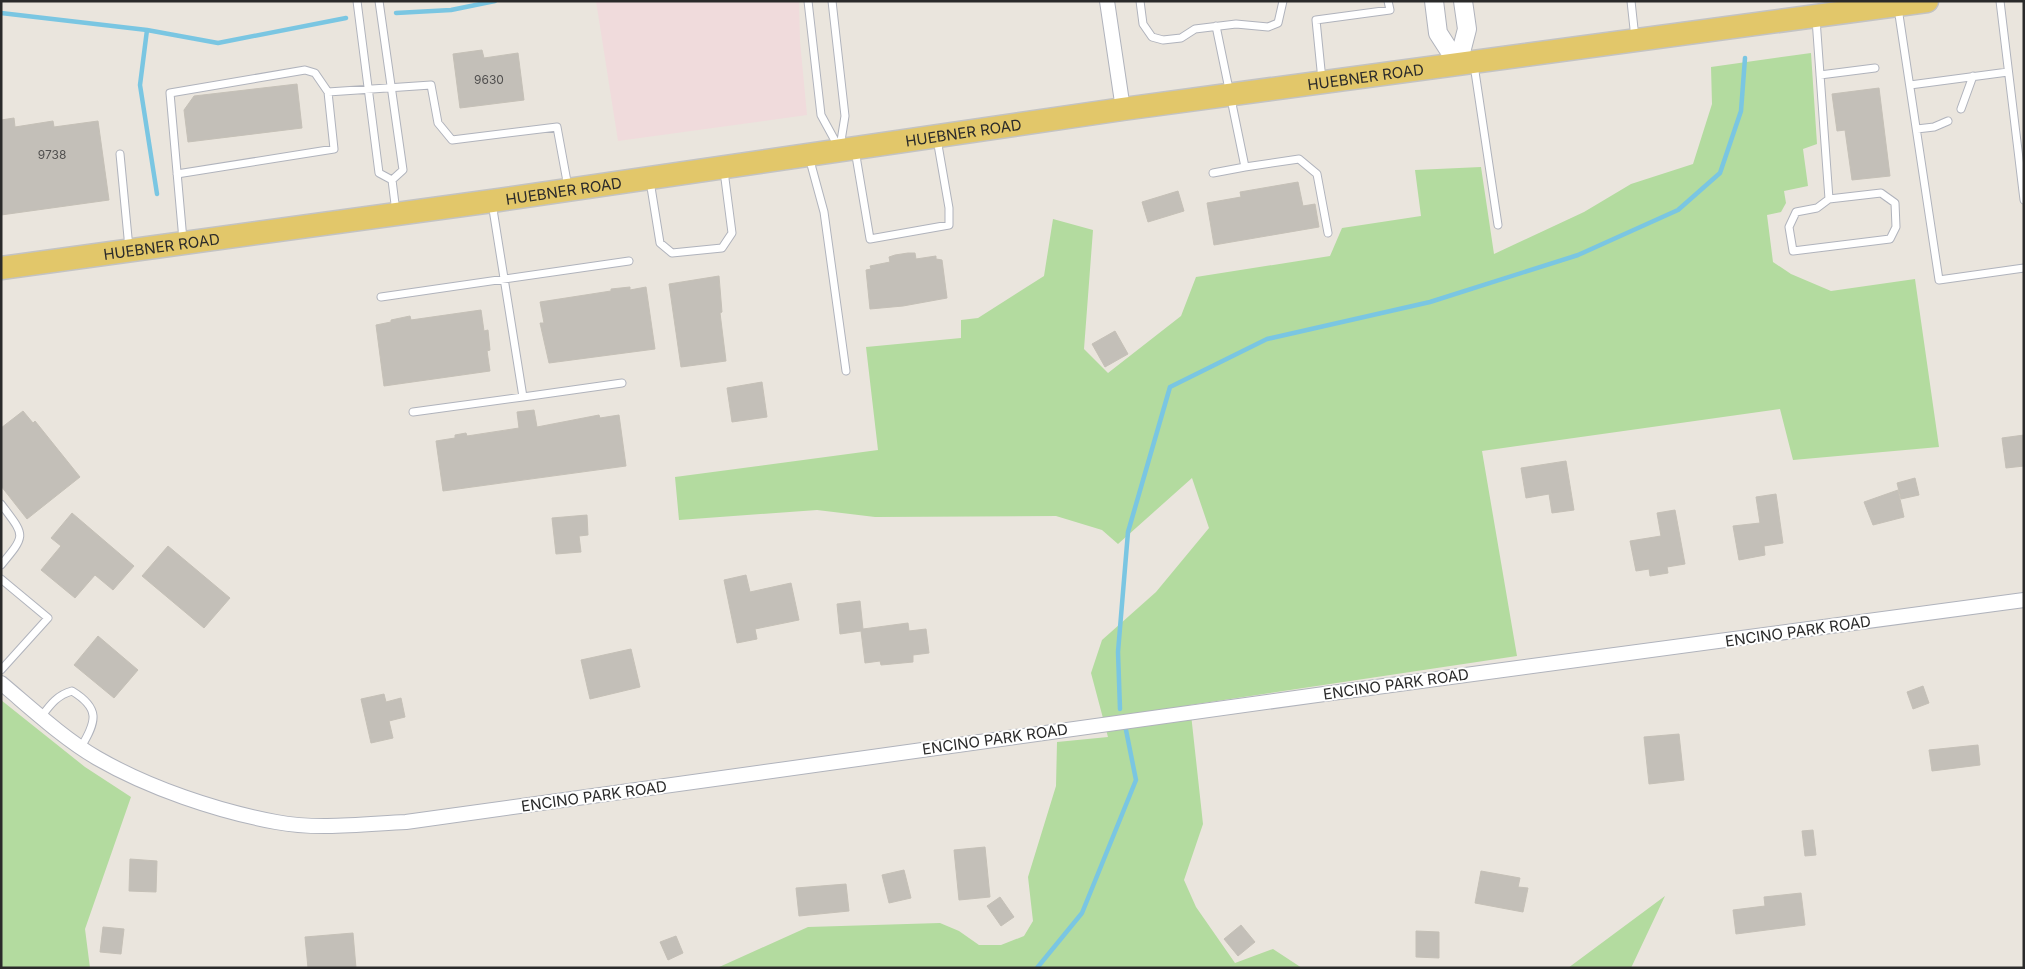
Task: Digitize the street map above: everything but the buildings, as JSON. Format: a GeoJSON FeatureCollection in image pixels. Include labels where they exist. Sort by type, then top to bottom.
{"type":"FeatureCollection","features":[{"type":"Feature","properties":{"kind":"main road","name":"HUEBNER ROAD"},"geometry":{"type":"LineString","coordinates":[[1,268],[396,212],[492,201],[649,176],[1123,109],[1927,1]]}},
{"type":"Feature","properties":{"kind":"street"},"geometry":{"type":"LineString","coordinates":[[1108,1],[1123,109]]}},
{"type":"Feature","properties":{"kind":"street"},"geometry":{"type":"LineString","coordinates":[[1434,1],[1438,33],[1466,63]]}},
{"type":"Feature","properties":{"kind":"street"},"geometry":{"type":"LineString","coordinates":[[1464,1],[1467,29],[1466,63]]}},
{"type":"Feature","properties":{"kind":"street","name":"ENCINO PARK ROAD"},"geometry":{"type":"LineString","coordinates":[[1,683],[41,717],[81,747],[122,772],[210,805],[277,822],[336,826],[406,822],[1299,697],[2024,600]]}},
{"type":"Feature","properties":{"kind":"lane"},"geometry":{"type":"LineString","coordinates":[[357,1],[379,172],[392,180]]}},
{"type":"Feature","properties":{"kind":"lane"},"geometry":{"type":"LineString","coordinates":[[379,1],[404,170],[392,180]]}},
{"type":"Feature","properties":{"kind":"lane"},"geometry":{"type":"LineString","coordinates":[[808,1],[820,115],[847,149]]}},
{"type":"Feature","properties":{"kind":"lane"},"geometry":{"type":"LineString","coordinates":[[832,1],[846,116],[847,149],[870,239],[949,224],[949,208],[936,136]]}},
{"type":"Feature","properties":{"kind":"lane"},"geometry":{"type":"LineString","coordinates":[[1140,1],[1143,24],[1152,37],[1163,40],[1181,38],[1195,29],[1216,26],[1236,24],[1268,27],[1278,23],[1283,1]]}},
{"type":"Feature","properties":{"kind":"lane"},"geometry":{"type":"LineString","coordinates":[[1322,83],[1316,20],[1390,10],[1388,1]]}},
{"type":"Feature","properties":{"kind":"lane"},"geometry":{"type":"LineString","coordinates":[[1631,1],[1636,40]]}},
{"type":"Feature","properties":{"kind":"lane"},"geometry":{"type":"LineString","coordinates":[[2000,1],[2024,200]]}},
{"type":"Feature","properties":{"kind":"lane"},"geometry":{"type":"LineString","coordinates":[[1897,5],[1939,280],[2024,268]]}},
{"type":"Feature","properties":{"kind":"lane"},"geometry":{"type":"LineString","coordinates":[[1816,16],[1829,199]]}},
{"type":"Feature","properties":{"kind":"lane"},"geometry":{"type":"LineString","coordinates":[[1216,26],[1245,167]]}},
{"type":"Feature","properties":{"kind":"lane"},"geometry":{"type":"LineString","coordinates":[[1466,63],[1498,225]]}},
{"type":"Feature","properties":{"kind":"lane"},"geometry":{"type":"LineString","coordinates":[[1820,75],[1875,68]]}},
{"type":"Feature","properties":{"kind":"lane"},"geometry":{"type":"LineString","coordinates":[[177,174],[334,149],[328,92],[315,73],[305,70],[170,93],[177,174],[183,243]]}},
{"type":"Feature","properties":{"kind":"lane"},"geometry":{"type":"LineString","coordinates":[[1910,85],[2008,72]]}},
{"type":"Feature","properties":{"kind":"lane"},"geometry":{"type":"LineString","coordinates":[[1961,109],[1973,76]]}},
{"type":"Feature","properties":{"kind":"lane"},"geometry":{"type":"LineString","coordinates":[[328,92],[431,85],[438,123],[452,140],[558,127],[568,188]]}},
{"type":"Feature","properties":{"kind":"lane"},"geometry":{"type":"LineString","coordinates":[[1917,129],[1934,127],[1948,121]]}},
{"type":"Feature","properties":{"kind":"lane"},"geometry":{"type":"LineString","coordinates":[[120,154],[129,250]]}},
{"type":"Feature","properties":{"kind":"lane"},"geometry":{"type":"LineString","coordinates":[[808,154],[824,212],[846,371]]}},
{"type":"Feature","properties":{"kind":"lane"},"geometry":{"type":"LineString","coordinates":[[1212,173],[1299,159],[1318,174],[1328,233]]}},
{"type":"Feature","properties":{"kind":"lane"},"geometry":{"type":"LineString","coordinates":[[649,176],[660,243],[672,253],[722,248],[732,233],[723,166]]}},
{"type":"Feature","properties":{"kind":"lane"},"geometry":{"type":"LineString","coordinates":[[392,180],[396,212]]}},
{"type":"Feature","properties":{"kind":"lane"},"geometry":{"type":"LineString","coordinates":[[1881,193],[1895,203],[1896,227],[1890,239],[1793,251],[1789,227],[1796,212],[1817,208],[1829,199],[1881,193]]}},
{"type":"Feature","properties":{"kind":"lane"},"geometry":{"type":"LineString","coordinates":[[492,201],[523,397]]}},
{"type":"Feature","properties":{"kind":"lane"},"geometry":{"type":"LineString","coordinates":[[381,297],[629,261]]}},
{"type":"Feature","properties":{"kind":"lane"},"geometry":{"type":"LineString","coordinates":[[412,412],[622,383]]}},
{"type":"Feature","properties":{"kind":"lane"},"geometry":{"type":"LineString","coordinates":[[1,504],[19,528],[21,536],[18,545],[1,565]]}},
{"type":"Feature","properties":{"kind":"lane"},"geometry":{"type":"LineString","coordinates":[[1,579],[48,618],[1,670]]}},
{"type":"Feature","properties":{"kind":"lane"},"geometry":{"type":"LineString","coordinates":[[41,717],[54,700],[63,693],[72,691],[82,698],[90,705],[94,716],[92,729],[81,747]]}},
{"type":"Feature","properties":{"kind":"shaded area"},"geometry":{"type":"Polygon","coordinates":[[[596,1],[799,1],[800,41],[807,115],[618,141],[596,1]]]}},
{"type":"Feature","properties":{"kind":"green space"},"geometry":{"type":"Polygon","coordinates":[[[1811,53],[1817,144],[1803,149],[1808,186],[1784,191],[1786,203],[1781,212],[1767,215],[1773,262],[1791,274],[1831,291],[1915,279],[1939,447],[1793,460],[1780,409],[1482,451],[1517,656],[1190,705],[1203,824],[1184,880],[1196,907],[1235,963],[1273,949],[1302,968],[717,968],[808,927],[940,923],[959,931],[979,945],[1001,945],[1024,936],[1033,921],[1028,877],[1056,786],[1057,742],[1108,737],[1091,673],[1102,640],[1156,592],[1209,528],[1192,478],[1118,544],[1102,530],[1056,516],[875,517],[817,510],[679,520],[675,477],[878,450],[866,347],[961,338],[961,320],[978,318],[1044,276],[1053,219],[1093,230],[1084,349],[1108,373],[1181,316],[1196,277],[1330,256],[1342,228],[1421,216],[1415,170],[1481,167],[1494,254],[1584,212],[1631,184],[1693,164],[1712,104],[1711,67],[1811,53]]]}},
{"type":"Feature","properties":{"kind":"green space"},"geometry":{"type":"Polygon","coordinates":[[[1,700],[85,767],[131,797],[85,929],[90,968],[1,968],[1,700]]]}},
{"type":"Feature","properties":{"kind":"green space"},"geometry":{"type":"Polygon","coordinates":[[[1665,896],[1631,968],[1568,968],[1665,896]]]}},
{"type":"Feature","properties":{"kind":"waterway"},"geometry":{"type":"LineString","coordinates":[[396,13],[451,10],[495,1]]}},
{"type":"Feature","properties":{"kind":"waterway"},"geometry":{"type":"LineString","coordinates":[[1,13],[147,30],[218,43],[346,18]]}},
{"type":"Feature","properties":{"kind":"waterway"},"geometry":{"type":"LineString","coordinates":[[147,30],[140,85],[157,194]]}},
{"type":"Feature","properties":{"kind":"waterway"},"geometry":{"type":"LineString","coordinates":[[1120,709],[1118,652],[1128,532],[1170,387],[1267,339],[1430,302],[1578,255],[1678,210],[1720,173],[1741,111],[1745,58]]}},
{"type":"Feature","properties":{"kind":"waterway"},"geometry":{"type":"LineString","coordinates":[[1037,968],[1082,913],[1136,780],[1126,730]]}}]}
